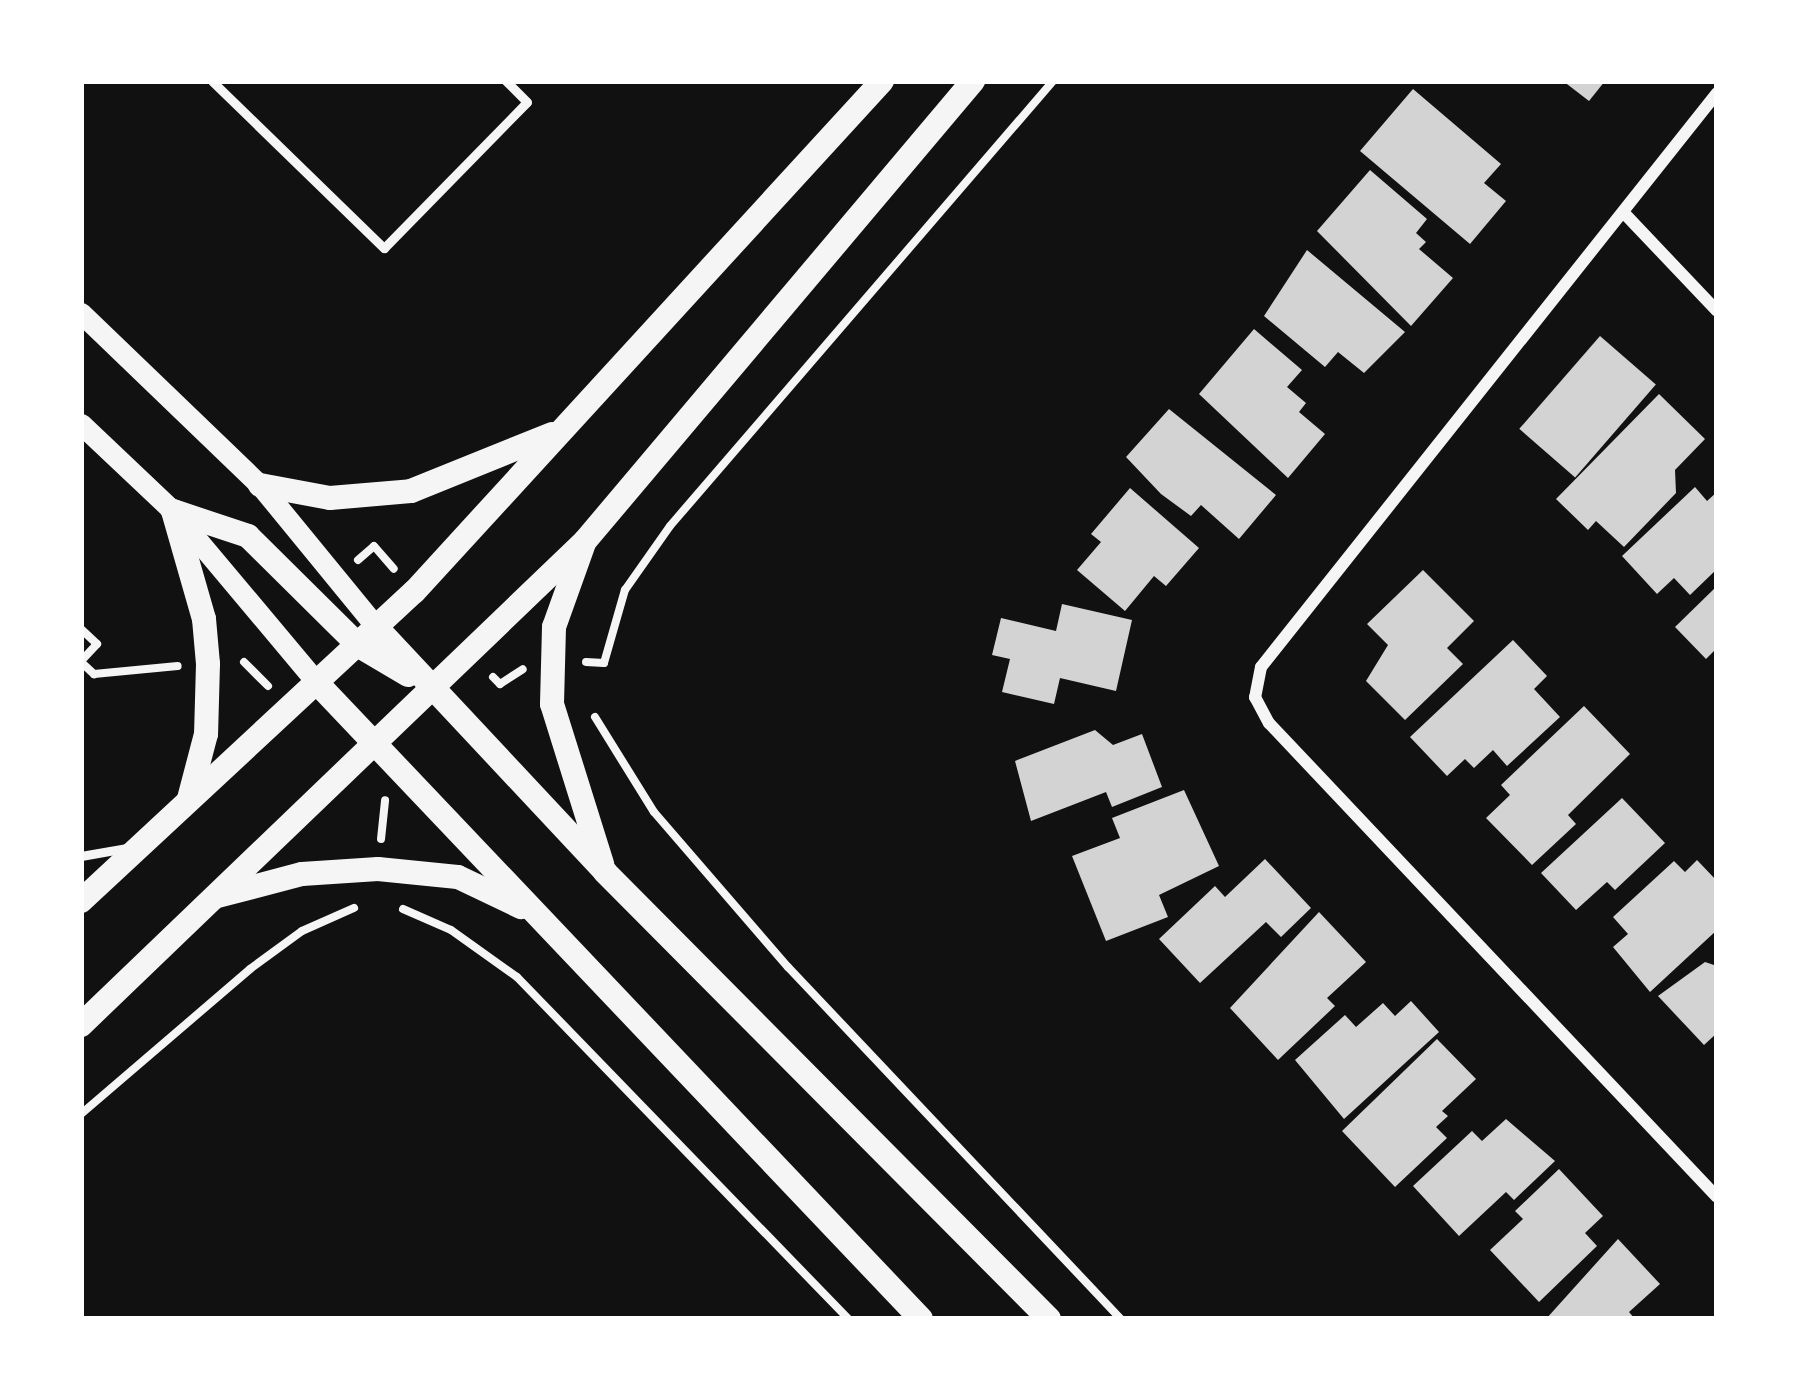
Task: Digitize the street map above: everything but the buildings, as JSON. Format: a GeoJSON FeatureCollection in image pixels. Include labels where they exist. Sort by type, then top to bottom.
{"type":"FeatureCollection","features":[{"type":"Feature","properties":{"kind":"main road"},"geometry":{"type":"LineString","coordinates":[[81,901],[368,637],[882,81]]}},
{"type":"Feature","properties":{"kind":"main road"},"geometry":{"type":"LineString","coordinates":[[81,1025],[585,541],[973,81]]}},
{"type":"Feature","properties":{"kind":"main road"},"geometry":{"type":"LineString","coordinates":[[260,485],[330,498],[411,491],[560,430]]}},
{"type":"Feature","properties":{"kind":"main road"},"geometry":{"type":"LineString","coordinates":[[173,511],[248,536],[431,689],[605,872],[1049,1319]]}},
{"type":"Feature","properties":{"kind":"main road"},"geometry":{"type":"LineString","coordinates":[[173,511],[204,619],[208,664],[206,734],[189,799]]}},
{"type":"Feature","properties":{"kind":"main road"},"geometry":{"type":"LineString","coordinates":[[585,541],[554,626],[552,704],[605,872]]}},
{"type":"Feature","properties":{"kind":"main road"},"geometry":{"type":"LineString","coordinates":[[319,685],[921,1319]]}},
{"type":"Feature","properties":{"kind":"main road"},"geometry":{"type":"LineString","coordinates":[[216,897],[302,874],[418,871],[458,877],[539,916]]}},
{"type":"Feature","properties":{"kind":"street"},"geometry":{"type":"LineString","coordinates":[[1717,93],[1261,668],[1256,697],[1268,723],[1717,1197]]}},
{"type":"Feature","properties":{"kind":"street"},"geometry":{"type":"LineString","coordinates":[[1624,213],[1717,311]]}},
{"type":"Feature","properties":{"kind":"street"},"geometry":{"type":"LineString","coordinates":[[81,313],[260,485],[368,637]]}},
{"type":"Feature","properties":{"kind":"street"},"geometry":{"type":"LineString","coordinates":[[81,424],[173,511],[319,685]]}},
{"type":"Feature","properties":{"kind":"lane"},"geometry":{"type":"LineString","coordinates":[[212,81],[384,248],[526,102],[506,81]]}},
{"type":"Feature","properties":{"kind":"lane"},"geometry":{"type":"LineString","coordinates":[[81,856],[139,846]]}},
{"type":"Feature","properties":{"kind":"path"},"geometry":{"type":"LineString","coordinates":[[588,680],[586,662],[604,663],[625,590],[670,526],[1053,81]]}},
{"type":"Feature","properties":{"kind":"path"},"geometry":{"type":"LineString","coordinates":[[81,629],[97,644],[81,661]]}},
{"type":"Feature","properties":{"kind":"path"},"geometry":{"type":"LineString","coordinates":[[81,674],[94,674],[81,686]]}},
{"type":"Feature","properties":{"kind":"path"},"geometry":{"type":"LineString","coordinates":[[590,696],[654,812],[788,967],[1120,1319]]}},
{"type":"Feature","properties":{"kind":"path"},"geometry":{"type":"LineString","coordinates":[[81,1114],[302,931],[374,902]]}},
{"type":"Feature","properties":{"kind":"path"},"geometry":{"type":"LineString","coordinates":[[393,907],[452,930],[517,977],[850,1319]]}}]}
